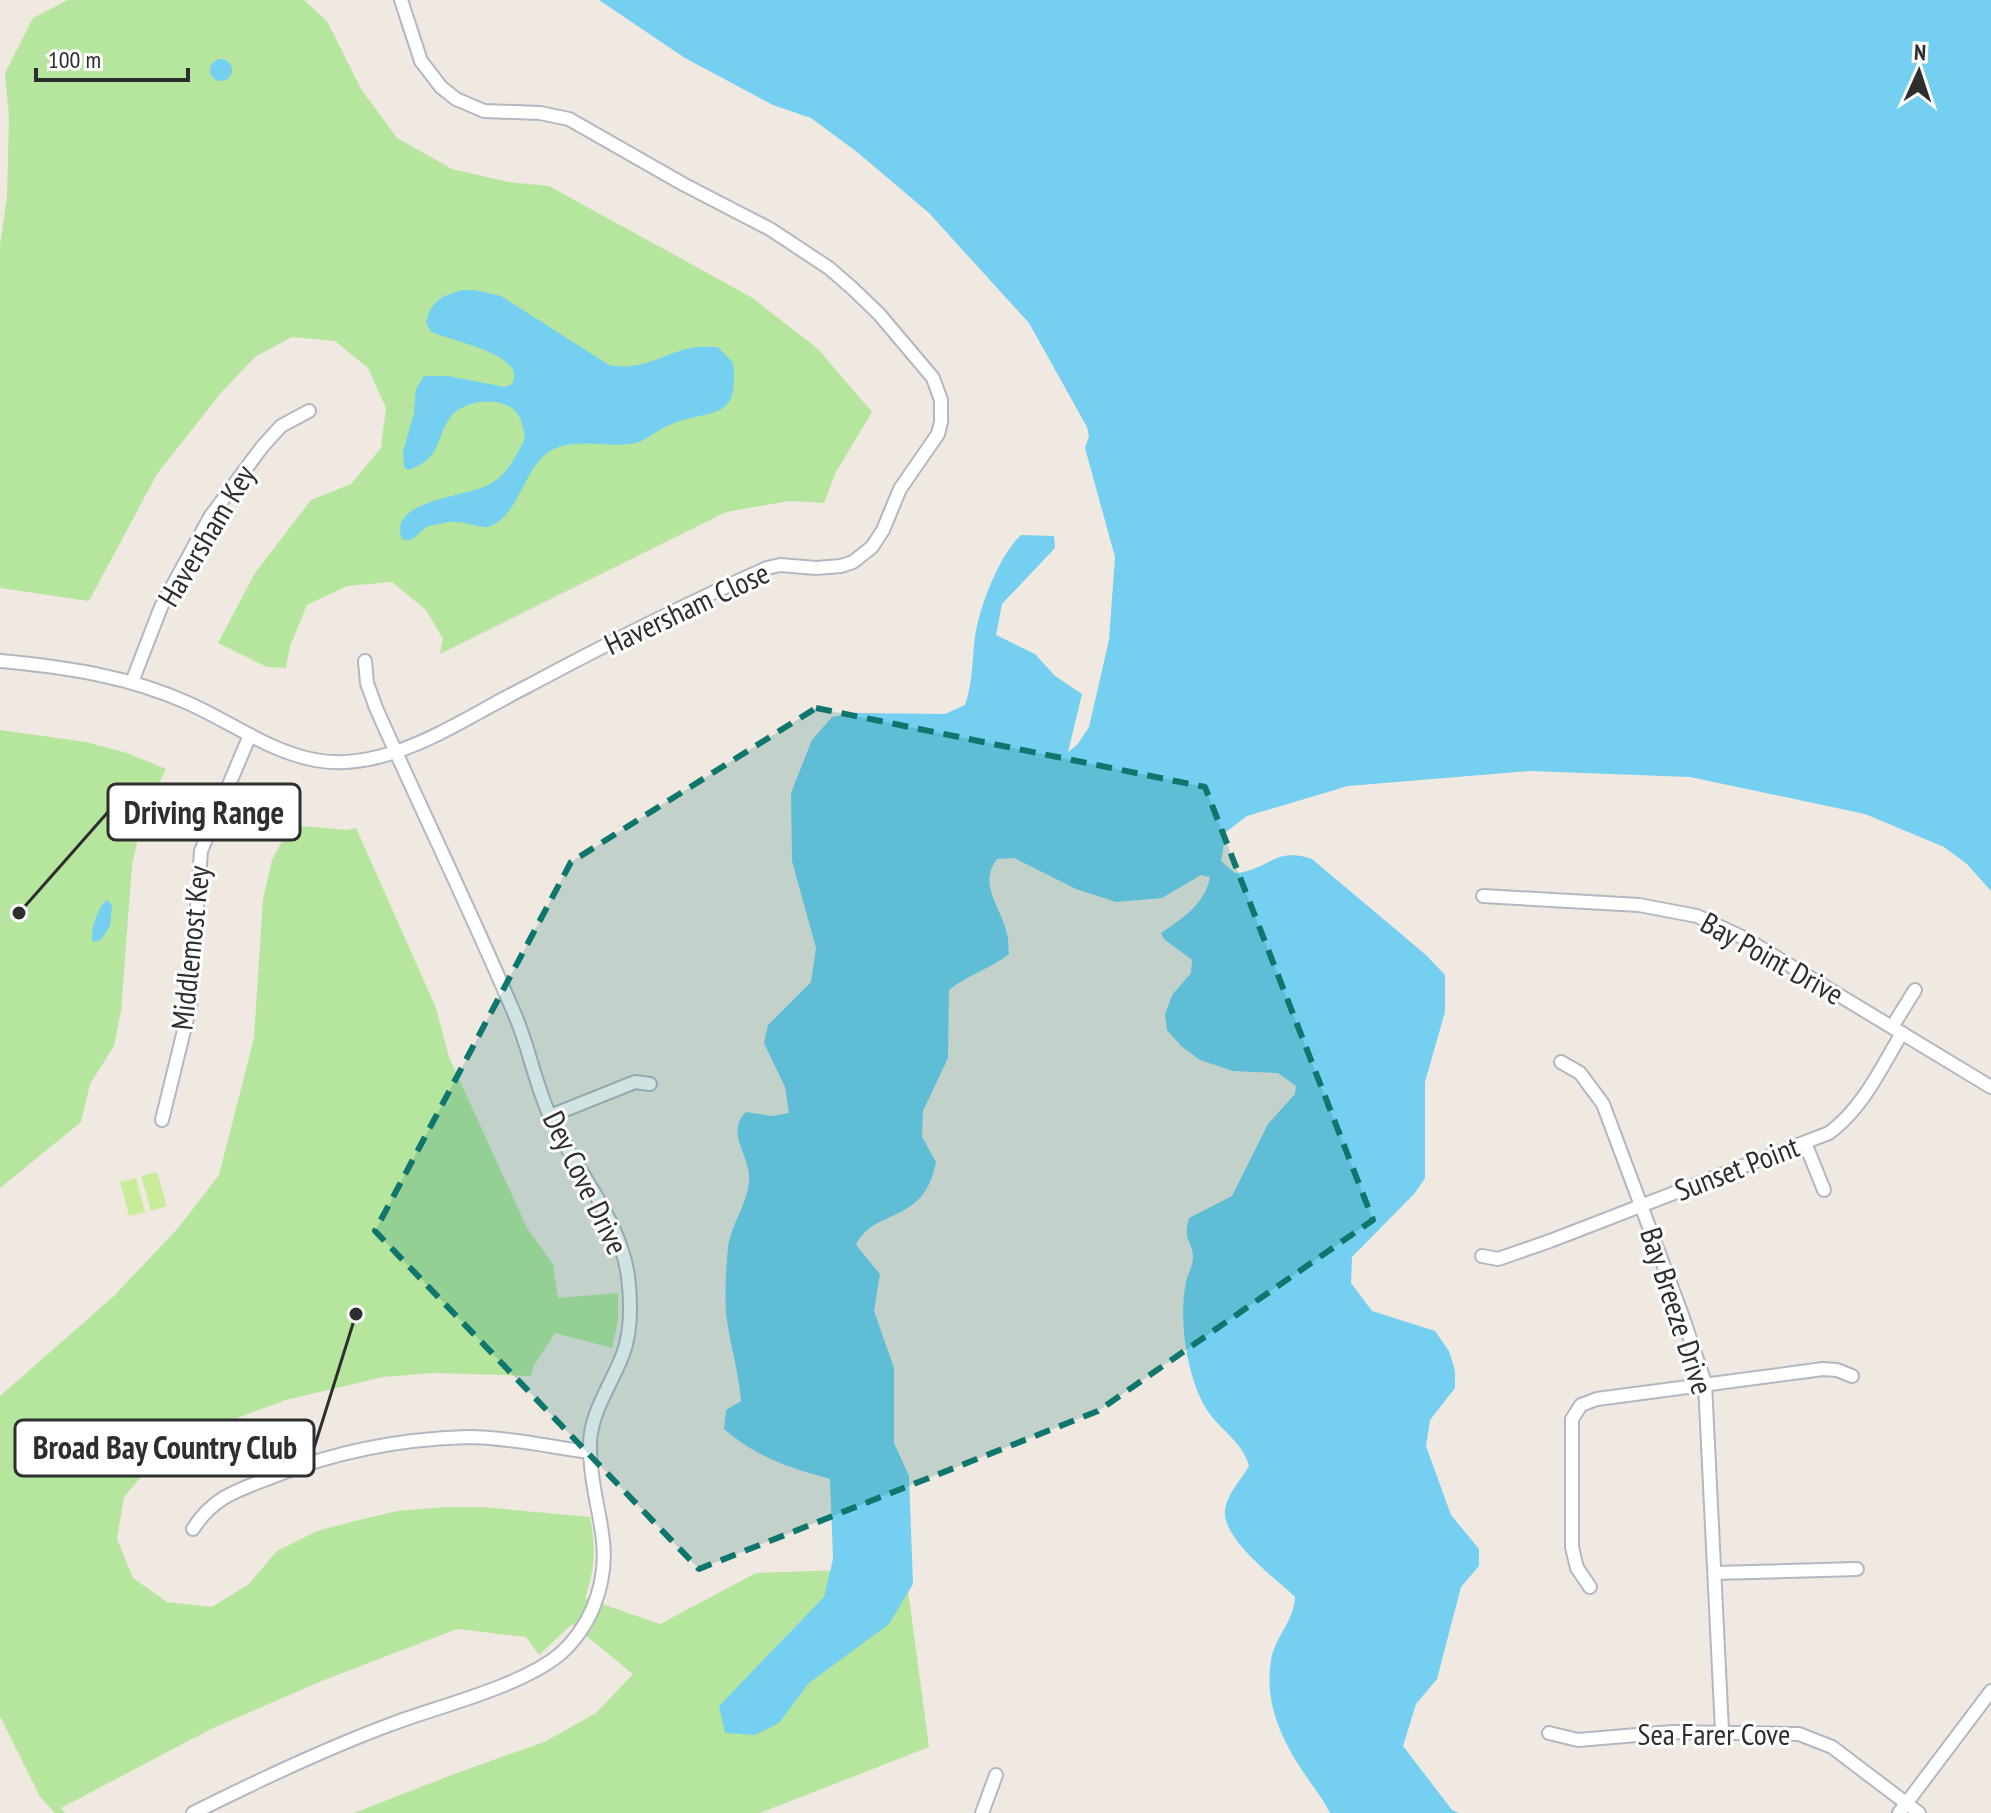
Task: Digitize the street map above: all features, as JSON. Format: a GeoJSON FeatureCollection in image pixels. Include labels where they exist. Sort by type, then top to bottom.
{"type":"FeatureCollection","features":[{"type":"Feature","properties":{"kind":"street","name":"Haversham Close"},"geometry":{"type":"LineString","coordinates":[[0,661],[64,667],[132,682],[193,705],[276,748],[317,761],[354,762],[396,752],[767,568],[794,565],[830,568],[853,562],[880,537],[890,509],[910,472],[938,434],[942,412],[933,378],[879,314],[829,268],[770,229],[683,184],[580,124],[552,114],[484,111],[456,99],[435,81],[421,61],[401,0]]}},
{"type":"Feature","properties":{"kind":"street","name":"Haversham Key"},"geometry":{"type":"LineString","coordinates":[[132,682],[161,607],[210,517],[281,426],[309,411]]}},
{"type":"Feature","properties":{"kind":"street","name":"Dey Cove Drive"},"geometry":{"type":"LineString","coordinates":[[193,1813],[385,1726],[533,1673],[562,1653],[589,1617],[602,1586],[606,1555],[589,1452],[590,1435],[629,1334],[627,1271],[600,1203],[550,1116],[517,1018],[367,683],[365,661]]}},
{"type":"Feature","properties":{"kind":"street","name":"Middlemost Key"},"geometry":{"type":"LineString","coordinates":[[162,1120],[190,1006],[201,851],[250,735]]}},
{"type":"Feature","properties":{"kind":"street","name":"Bay Point Drive"},"geometry":{"type":"LineString","coordinates":[[1483,896],[1639,905],[1697,916],[1746,939],[1991,1087]]}},
{"type":"Feature","properties":{"kind":"street","name":"Sunset Point"},"geometry":{"type":"LineString","coordinates":[[1482,1256],[1498,1259],[1829,1133],[1848,1118],[1865,1095],[1915,990]]}},
{"type":"Feature","properties":{"kind":"street","name":"Bay Breeze Drive"},"geometry":{"type":"LineString","coordinates":[[1561,1062],[1580,1073],[1603,1104],[1705,1383],[1722,1731]]}},
{"type":"Feature","properties":{"kind":"street"},"geometry":{"type":"LineString","coordinates":[[550,1116],[635,1082],[650,1084]]}},
{"type":"Feature","properties":{"kind":"street"},"geometry":{"type":"LineString","coordinates":[[1805,1143],[1824,1190]]}},
{"type":"Feature","properties":{"kind":"street"},"geometry":{"type":"LineString","coordinates":[[1590,1587],[1577,1568],[1572,1547],[1570,1439],[1575,1411],[1586,1402],[1705,1383],[1823,1369],[1852,1376]]}},
{"type":"Feature","properties":{"kind":"street"},"geometry":{"type":"LineString","coordinates":[[193,1529],[205,1510],[234,1492],[316,1459],[381,1444],[471,1437],[589,1452]]}},
{"type":"Feature","properties":{"kind":"street"},"geometry":{"type":"LineString","coordinates":[[1715,1573],[1857,1569]]}},
{"type":"Feature","properties":{"kind":"street"},"geometry":{"type":"LineString","coordinates":[[1903,1808],[1991,1691]]}},
{"type":"Feature","properties":{"kind":"street","name":"Sea Farer Cove"},"geometry":{"type":"LineString","coordinates":[[1549,1733],[1578,1740],[1672,1732],[1785,1731],[1815,1738],[1832,1747],[1903,1808],[1919,1813]]}},
{"type":"Feature","properties":{"kind":"street"},"geometry":{"type":"LineString","coordinates":[[982,1813],[996,1775]]}},
{"type":"Feature","properties":{"kind":"highlighted area"},"geometry":{"type":"Polygon","coordinates":[[[816,708],[1205,787],[1373,1220],[1098,1411],[699,1569],[375,1231],[571,862],[816,708]]]}},
{"type":"Feature","properties":{"kind":"green space"},"geometry":{"type":"Polygon","coordinates":[[[68,0],[304,0],[327,21],[361,89],[397,138],[452,169],[508,182],[549,186],[751,297],[818,349],[872,412],[836,472],[824,503],[789,501],[726,512],[440,654],[443,639],[426,610],[392,582],[347,586],[307,605],[290,646],[286,668],[267,667],[218,643],[255,573],[311,500],[351,484],[381,448],[386,408],[368,368],[335,341],[292,337],[255,357],[220,394],[157,474],[89,601],[0,588],[0,245],[7,197],[9,116],[5,73],[33,18],[68,0]]]}},
{"type":"Feature","properties":{"kind":"green space"},"geometry":{"type":"Polygon","coordinates":[[[0,730],[86,742],[127,753],[166,769],[143,815],[132,865],[121,1011],[114,1046],[90,1084],[81,1122],[0,1188],[0,730]]]}},
{"type":"Feature","properties":{"kind":"green space"},"geometry":{"type":"Polygon","coordinates":[[[291,825],[347,830],[356,828],[436,1008],[449,1057],[527,1228],[553,1264],[558,1298],[618,1293],[618,1321],[612,1348],[555,1333],[533,1367],[531,1376],[433,1373],[383,1377],[286,1400],[237,1418],[151,1465],[124,1497],[117,1539],[133,1578],[167,1602],[212,1607],[249,1584],[277,1551],[317,1531],[397,1511],[445,1507],[482,1507],[590,1517],[594,1558],[585,1598],[660,1624],[756,1573],[905,1568],[929,1747],[760,1813],[354,1813],[544,1742],[596,1713],[633,1674],[572,1624],[539,1655],[526,1637],[457,1629],[324,1680],[211,1729],[61,1808],[65,1813],[55,1813],[40,1797],[0,1716],[0,1396],[114,1296],[179,1227],[219,1175],[254,1038],[263,899],[272,860],[291,825]]]}},
{"type":"Feature","properties":{"kind":"green space"},"geometry":{"type":"Polygon","coordinates":[[[157,1172],[167,1206],[151,1211],[141,1176],[157,1172]]]}},
{"type":"Feature","properties":{"kind":"green space"},"geometry":{"type":"Polygon","coordinates":[[[136,1178],[145,1212],[129,1216],[120,1182],[136,1178]]]}},
{"type":"Feature","properties":{"kind":"water"},"geometry":{"type":"Polygon","coordinates":[[[599,0],[1991,0],[1991,891],[1967,864],[1944,847],[1865,814],[1690,777],[1530,771],[1348,786],[1247,816],[1226,832],[1221,861],[1235,873],[1289,855],[1312,859],[1426,955],[1445,975],[1445,1012],[1425,1082],[1425,1178],[1415,1193],[1352,1257],[1351,1283],[1372,1311],[1435,1331],[1449,1351],[1455,1371],[1455,1388],[1430,1420],[1426,1446],[1451,1515],[1479,1549],[1479,1566],[1461,1587],[1437,1679],[1416,1704],[1403,1746],[1452,1810],[1459,1813],[1330,1813],[1289,1749],[1273,1707],[1271,1660],[1295,1597],[1251,1557],[1226,1521],[1228,1498],[1249,1466],[1242,1451],[1201,1400],[1186,1349],[1183,1314],[1186,1282],[1193,1258],[1187,1236],[1189,1218],[1232,1196],[1268,1124],[1295,1094],[1296,1086],[1278,1073],[1233,1071],[1200,1060],[1181,1046],[1167,1030],[1165,1015],[1172,995],[1191,973],[1192,960],[1164,939],[1161,933],[1198,903],[1210,877],[1201,875],[1162,898],[1116,902],[1076,889],[1014,858],[997,859],[991,869],[990,887],[1004,924],[1009,954],[949,990],[948,1058],[923,1111],[922,1137],[936,1162],[930,1182],[921,1197],[874,1225],[856,1245],[880,1274],[874,1311],[894,1368],[894,1443],[909,1476],[913,1584],[889,1624],[809,1683],[779,1723],[755,1735],[725,1733],[719,1706],[824,1597],[833,1559],[830,1479],[774,1460],[724,1429],[726,1410],[741,1401],[725,1294],[730,1239],[749,1182],[738,1128],[746,1112],[772,1116],[789,1113],[785,1087],[764,1043],[768,1025],[811,982],[816,948],[792,861],[791,793],[812,740],[832,717],[856,713],[945,714],[965,705],[977,625],[986,597],[1005,555],[1021,535],[1054,536],[1055,548],[1002,604],[996,635],[1035,654],[1055,676],[1082,694],[1068,752],[1089,727],[1109,640],[1115,557],[1085,448],[1089,436],[1087,427],[1029,323],[929,213],[811,118],[773,105],[685,58],[599,0]]]}},
{"type":"Feature","properties":{"kind":"water"},"geometry":{"type":"Polygon","coordinates":[[[217,59],[225,59],[232,70],[225,81],[217,81],[210,74],[210,66],[217,59]]]}},
{"type":"Feature","properties":{"kind":"water"},"geometry":{"type":"Polygon","coordinates":[[[463,290],[501,296],[609,365],[631,366],[691,348],[718,347],[733,363],[732,396],[720,410],[672,424],[635,443],[574,444],[556,448],[545,454],[510,509],[491,526],[451,522],[427,527],[410,540],[402,539],[400,526],[406,515],[433,501],[492,483],[507,469],[525,438],[523,426],[513,409],[499,403],[475,403],[454,413],[428,459],[408,470],[404,467],[403,452],[414,413],[416,389],[424,376],[448,376],[505,387],[514,380],[512,368],[495,355],[431,332],[426,323],[434,304],[463,290]]]}},
{"type":"Feature","properties":{"kind":"water"},"geometry":{"type":"Polygon","coordinates":[[[107,900],[112,905],[110,926],[101,940],[93,942],[95,920],[107,900]]]}},
{"type":"Feature","properties":{"kind":"place","name":"Driving Range"},"geometry":{"type":"Point","coordinates":[19,913]}},
{"type":"Feature","properties":{"kind":"place","name":"Broad Bay Country Club"},"geometry":{"type":"Point","coordinates":[356,1314]}}]}
